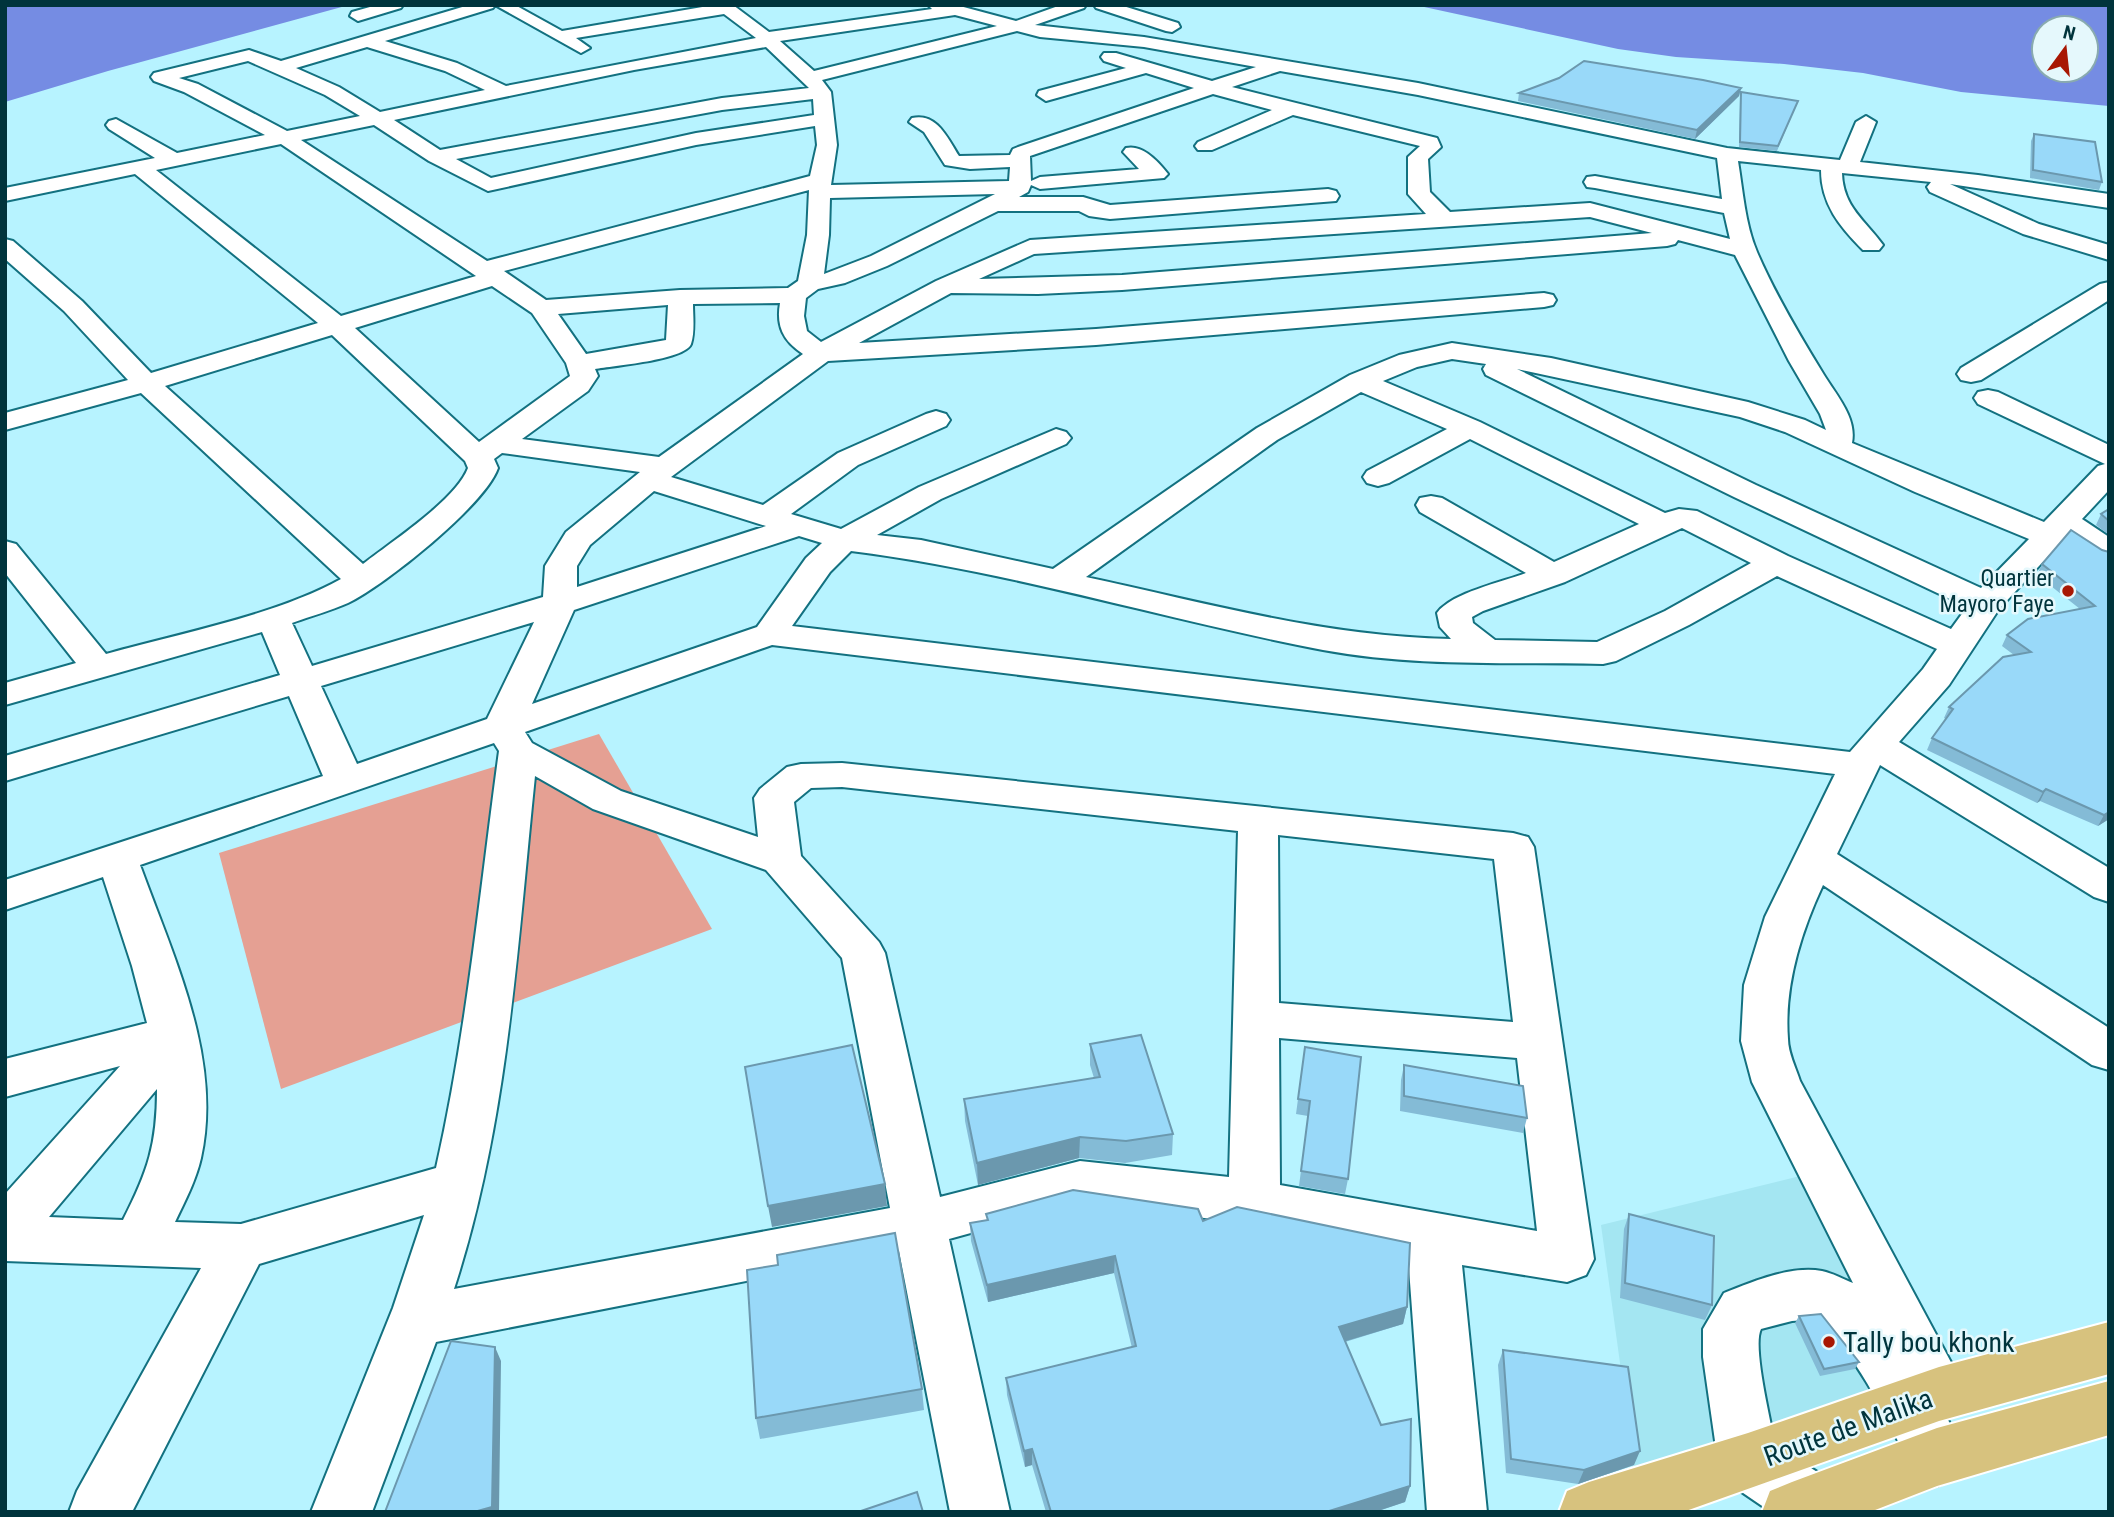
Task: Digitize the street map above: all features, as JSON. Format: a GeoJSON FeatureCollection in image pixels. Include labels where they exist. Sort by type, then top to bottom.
{"type":"FeatureCollection","features":[{"type":"Feature","properties":{"kind":"main road","name":"Route de Malika"},"geometry":{"type":"LineString","coordinates":[[1589,1512],[1748,1462],[1923,1399],[2109,1348]]}},
{"type":"Feature","properties":{"kind":"main road"},"geometry":{"type":"LineString","coordinates":[[1811,1509],[1937,1457],[2109,1408]]}},
{"type":"Feature","properties":{"kind":"street"},"geometry":{"type":"LineString","coordinates":[[358,16],[395,5]]}},
{"type":"Feature","properties":{"kind":"street"},"geometry":{"type":"LineString","coordinates":[[280,66],[487,5]]}},
{"type":"Feature","properties":{"kind":"street"},"geometry":{"type":"LineString","coordinates":[[503,5],[596,55],[627,68],[655,88],[675,113]]}},
{"type":"Feature","properties":{"kind":"street"},"geometry":{"type":"LineString","coordinates":[[870,5],[892,20]]}},
{"type":"Feature","properties":{"kind":"street"},"geometry":{"type":"LineString","coordinates":[[596,55],[839,27],[996,5]]}},
{"type":"Feature","properties":{"kind":"street"},"geometry":{"type":"LineString","coordinates":[[950,10],[1016,36],[1079,5]]}},
{"type":"Feature","properties":{"kind":"street"},"geometry":{"type":"LineString","coordinates":[[1102,5],[1268,53],[1278,61],[1276,66]]}},
{"type":"Feature","properties":{"kind":"street"},"geometry":{"type":"LineString","coordinates":[[560,36],[724,7],[763,36],[810,78],[824,119],[827,145],[819,186],[818,235],[791,324],[798,342],[821,353],[1096,337],[1395,313],[1550,306],[1494,251]]}},
{"type":"Feature","properties":{"kind":"street"},"geometry":{"type":"LineString","coordinates":[[817,12],[839,27]]}},
{"type":"Feature","properties":{"kind":"street"},"geometry":{"type":"LineString","coordinates":[[1040,32],[1212,88],[1430,142],[1431,147],[1418,157],[1419,194],[1445,220]]}},
{"type":"Feature","properties":{"kind":"street"},"geometry":{"type":"LineString","coordinates":[[436,157],[675,113],[980,35],[1016,36],[1040,32],[1117,38],[1369,81],[1506,106],[1727,154],[1989,182],[2109,201]]}},
{"type":"Feature","properties":{"kind":"street"},"geometry":{"type":"LineString","coordinates":[[5,195],[627,68],[763,36]]}},
{"type":"Feature","properties":{"kind":"street"},"geometry":{"type":"LineString","coordinates":[[370,41],[478,77],[506,93]]}},
{"type":"Feature","properties":{"kind":"street"},"geometry":{"type":"LineString","coordinates":[[5,694],[273,618],[335,596],[362,581],[460,502],[479,479],[488,451],[578,385],[584,376],[579,363],[541,308],[285,138],[191,88],[160,77],[245,55],[280,66],[379,119],[436,157],[485,184],[492,185],[668,144],[753,128],[824,119]]}},
{"type":"Feature","properties":{"kind":"street"},"geometry":{"type":"LineString","coordinates":[[1020,186],[1020,153],[1276,66]]}},
{"type":"Feature","properties":{"kind":"street"},"geometry":{"type":"LineString","coordinates":[[1046,95],[1144,68]]}},
{"type":"Feature","properties":{"kind":"street"},"geometry":{"type":"LineString","coordinates":[[771,69],[810,78]]}},
{"type":"Feature","properties":{"kind":"street"},"geometry":{"type":"LineString","coordinates":[[1205,146],[1369,81]]}},
{"type":"Feature","properties":{"kind":"street"},"geometry":{"type":"LineString","coordinates":[[919,122],[931,128],[946,155],[958,163],[1018,160]]}},
{"type":"Feature","properties":{"kind":"street"},"geometry":{"type":"LineString","coordinates":[[1866,122],[1855,154],[1839,166],[1832,191],[1838,207],[1871,245]]}},
{"type":"Feature","properties":{"kind":"street"},"geometry":{"type":"LineString","coordinates":[[116,125],[173,160]]}},
{"type":"Feature","properties":{"kind":"street"},"geometry":{"type":"LineString","coordinates":[[403,136],[430,130]]}},
{"type":"Feature","properties":{"kind":"street"},"geometry":{"type":"LineString","coordinates":[[5,422],[336,326],[491,273],[819,186],[1020,186],[1157,174],[1133,152]]}},
{"type":"Feature","properties":{"kind":"street"},"geometry":{"type":"LineString","coordinates":[[1727,154],[1734,208],[1744,250],[1802,361],[1835,414],[1840,430],[1836,447]]}},
{"type":"Feature","properties":{"kind":"street"},"geometry":{"type":"LineString","coordinates":[[139,167],[488,451],[657,473],[844,540],[921,550],[1325,640],[1410,649],[1484,649],[1553,654],[1603,653],[1677,618],[1776,562]]}},
{"type":"Feature","properties":{"kind":"street"},"geometry":{"type":"LineString","coordinates":[[1908,173],[2031,229],[2109,253]]}},
{"type":"Feature","properties":{"kind":"street"},"geometry":{"type":"LineString","coordinates":[[1595,182],[1734,208]]}},
{"type":"Feature","properties":{"kind":"street"},"geometry":{"type":"LineString","coordinates":[[541,308],[802,290],[852,273],[994,204],[1020,186]]}},
{"type":"Feature","properties":{"kind":"street"},"geometry":{"type":"LineString","coordinates":[[994,204],[1083,204],[1097,211],[1110,212],[1328,196]]}},
{"type":"Feature","properties":{"kind":"street"},"geometry":{"type":"LineString","coordinates":[[341,1512],[416,1321],[458,1184],[486,1038],[510,738],[560,603],[561,566],[577,539],[657,473],[821,353],[946,286],[1030,247],[1597,211],[1744,250]]}},
{"type":"Feature","properties":{"kind":"street"},"geometry":{"type":"LineString","coordinates":[[958,221],[1030,247]]}},
{"type":"Feature","properties":{"kind":"street"},"geometry":{"type":"LineString","coordinates":[[946,286],[1098,286],[1494,251],[1698,237]]}},
{"type":"Feature","properties":{"kind":"street"},"geometry":{"type":"LineString","coordinates":[[5,246],[73,306],[146,383],[362,581]]}},
{"type":"Feature","properties":{"kind":"street"},"geometry":{"type":"LineString","coordinates":[[1971,374],[2109,289]]}},
{"type":"Feature","properties":{"kind":"street"},"geometry":{"type":"LineString","coordinates":[[579,363],[663,351],[678,344],[680,297]]}},
{"type":"Feature","properties":{"kind":"street"},"geometry":{"type":"LineString","coordinates":[[1395,313],[1445,353],[1545,393],[1745,491],[1986,603]]}},
{"type":"Feature","properties":{"kind":"street"},"geometry":{"type":"LineString","coordinates":[[1060,580],[1267,434],[1360,381],[1445,353],[1586,373],[1748,410],[1795,426],[1836,447],[2055,527],[2109,552]]}},
{"type":"Feature","properties":{"kind":"street"},"geometry":{"type":"LineString","coordinates":[[1545,393],[1586,373]]}},
{"type":"Feature","properties":{"kind":"street"},"geometry":{"type":"LineString","coordinates":[[1360,381],[1470,428],[1665,525]]}},
{"type":"Feature","properties":{"kind":"street"},"geometry":{"type":"LineString","coordinates":[[1988,398],[2109,456]]}},
{"type":"Feature","properties":{"kind":"street"},"geometry":{"type":"LineString","coordinates":[[5,769],[560,603],[784,520],[848,459],[936,420]]}},
{"type":"Feature","properties":{"kind":"street"},"geometry":{"type":"LineString","coordinates":[[1378,477],[1470,428]]}},
{"type":"Feature","properties":{"kind":"street"},"geometry":{"type":"LineString","coordinates":[[769,634],[818,565],[844,540],[930,493],[1056,438]]}},
{"type":"Feature","properties":{"kind":"street"},"geometry":{"type":"LineString","coordinates":[[1937,1457],[1923,1399],[1776,1082],[1764,1041],[1767,985],[1787,917],[1813,858],[1868,755],[1936,677],[1986,603],[2109,472]]}},
{"type":"Feature","properties":{"kind":"street"},"geometry":{"type":"LineString","coordinates":[[1431,505],[1553,575]]}},
{"type":"Feature","properties":{"kind":"street"},"geometry":{"type":"LineString","coordinates":[[1484,649],[1457,627],[1454,613],[1471,604],[1553,575],[1679,518],[1696,521],[1776,562],[1959,646]]}},
{"type":"Feature","properties":{"kind":"street"},"geometry":{"type":"LineString","coordinates":[[5,551],[98,667]]}},
{"type":"Feature","properties":{"kind":"street"},"geometry":{"type":"LineString","coordinates":[[273,618],[345,782]]}},
{"type":"Feature","properties":{"kind":"street"},"geometry":{"type":"LineString","coordinates":[[5,895],[345,782],[510,738],[769,634],[1868,755],[2068,861],[2109,887]]}},
{"type":"Feature","properties":{"kind":"street"},"geometry":{"type":"LineString","coordinates":[[510,738],[607,800],[781,860],[863,953],[980,1512]]}},
{"type":"Feature","properties":{"kind":"street"},"geometry":{"type":"LineString","coordinates":[[416,1321],[920,1225],[1060,1185],[1080,1182],[1254,1202],[1433,1237],[1567,1259],[1513,847],[842,775],[801,776],[774,798],[781,860]]}},
{"type":"Feature","properties":{"kind":"street"},"geometry":{"type":"LineString","coordinates":[[1254,1202],[1258,818]]}},
{"type":"Feature","properties":{"kind":"street"},"geometry":{"type":"LineString","coordinates":[[2068,861],[2109,849]]}},
{"type":"Feature","properties":{"kind":"street"},"geometry":{"type":"LineString","coordinates":[[117,858],[175,1034],[183,1097],[177,1157],[138,1244]]}},
{"type":"Feature","properties":{"kind":"street"},"geometry":{"type":"LineString","coordinates":[[1813,858],[2109,1052]]}},
{"type":"Feature","properties":{"kind":"street"},"geometry":{"type":"LineString","coordinates":[[1255,1018],[1537,1042]]}},
{"type":"Feature","properties":{"kind":"street"},"geometry":{"type":"LineString","coordinates":[[5,1078],[175,1034]]}},
{"type":"Feature","properties":{"kind":"street"},"geometry":{"type":"LineString","coordinates":[[5,1230],[175,1034]]}},
{"type":"Feature","properties":{"kind":"street"},"geometry":{"type":"LineString","coordinates":[[5,1238],[241,1247],[458,1184]]}},
{"type":"Feature","properties":{"kind":"street"},"geometry":{"type":"LineString","coordinates":[[1433,1237],[1457,1512]]}},
{"type":"Feature","properties":{"kind":"street"},"geometry":{"type":"LineString","coordinates":[[99,1512],[241,1247]]}},
{"type":"Feature","properties":{"kind":"street"},"geometry":{"type":"LineString","coordinates":[[1811,1509],[1748,1462],[1731,1357],[1731,1329],[1743,1310],[1804,1295],[1824,1295],[1846,1307],[1923,1399]]}},
{"type":"Feature","properties":{"kind":"shaded area"},"geometry":{"type":"Polygon","coordinates":[[[599,734],[712,929],[281,1089],[219,853],[599,734]]]}},
{"type":"Feature","properties":{"kind":"shaded area"},"geometry":{"type":"Polygon","coordinates":[[[1804,1175],[1922,1397],[1635,1472],[1601,1225],[1804,1175]]]}},
{"type":"Feature","properties":{"kind":"water"},"geometry":{"type":"Polygon","coordinates":[[[5,5],[349,5],[5,102],[5,5]]]}},
{"type":"Feature","properties":{"kind":"water"},"geometry":{"type":"Polygon","coordinates":[[[1415,5],[2109,5],[2109,106],[1961,92],[1863,73],[1784,64],[1676,57],[1618,49],[1415,5]]]}},
{"type":"Feature","properties":{"kind":"building"},"geometry":{"type":"Polygon","coordinates":[[[1584,61],[1741,88],[1697,130],[1519,93],[1559,78],[1584,61]]]}},
{"type":"Feature","properties":{"kind":"building"},"geometry":{"type":"Polygon","coordinates":[[[1741,92],[1798,101],[1778,146],[1740,142],[1741,92]]]}},
{"type":"Feature","properties":{"kind":"building"},"geometry":{"type":"Polygon","coordinates":[[[2034,134],[2095,142],[2102,182],[2033,170],[2034,134]]]}},
{"type":"Feature","properties":{"kind":"building"},"geometry":{"type":"Polygon","coordinates":[[[2109,509],[2109,521],[2101,514],[2109,509]]]}},
{"type":"Feature","properties":{"kind":"building"},"geometry":{"type":"Polygon","coordinates":[[[2071,530],[2109,552],[2109,812],[2104,815],[2046,789],[2043,792],[1932,738],[1953,709],[1949,707],[2003,657],[2031,652],[2007,635],[2028,619],[2095,606],[2042,564],[2071,530]]]}},
{"type":"Feature","properties":{"kind":"building"},"geometry":{"type":"Polygon","coordinates":[[[1141,1035],[1173,1134],[1126,1141],[1080,1137],[977,1163],[964,1099],[1100,1077],[1090,1044],[1141,1035]]]}},
{"type":"Feature","properties":{"kind":"building"},"geometry":{"type":"Polygon","coordinates":[[[852,1045],[885,1184],[768,1206],[745,1067],[852,1045]]]}},
{"type":"Feature","properties":{"kind":"building"},"geometry":{"type":"Polygon","coordinates":[[[1305,1047],[1361,1057],[1348,1179],[1301,1171],[1310,1101],[1298,1099],[1305,1047]]]}},
{"type":"Feature","properties":{"kind":"building"},"geometry":{"type":"Polygon","coordinates":[[[1404,1065],[1523,1086],[1527,1118],[1404,1096],[1404,1065]]]}},
{"type":"Feature","properties":{"kind":"building"},"geometry":{"type":"Polygon","coordinates":[[[1073,1190],[1198,1209],[1203,1221],[1237,1207],[1410,1243],[1407,1307],[1339,1327],[1381,1425],[1411,1419],[1410,1486],[1326,1512],[1051,1512],[1032,1449],[1024,1451],[1006,1378],[1136,1346],[1115,1256],[987,1285],[970,1223],[988,1220],[986,1214],[1073,1190]]]}},
{"type":"Feature","properties":{"kind":"building"},"geometry":{"type":"Polygon","coordinates":[[[1629,1214],[1714,1236],[1712,1305],[1625,1283],[1629,1214]]]}},
{"type":"Feature","properties":{"kind":"building"},"geometry":{"type":"Polygon","coordinates":[[[895,1233],[922,1389],[756,1418],[747,1270],[778,1265],[777,1255],[895,1233]]]}},
{"type":"Feature","properties":{"kind":"building"},"geometry":{"type":"Polygon","coordinates":[[[1821,1314],[1859,1362],[1824,1369],[1799,1316],[1821,1314]]]}},
{"type":"Feature","properties":{"kind":"building"},"geometry":{"type":"Polygon","coordinates":[[[451,1341],[495,1347],[492,1507],[474,1512],[385,1512],[451,1341]]]}},
{"type":"Feature","properties":{"kind":"building"},"geometry":{"type":"Polygon","coordinates":[[[1503,1350],[1628,1367],[1640,1451],[1584,1470],[1511,1459],[1503,1350]]]}},
{"type":"Feature","properties":{"kind":"building"},"geometry":{"type":"Polygon","coordinates":[[[917,1492],[923,1512],[858,1512],[917,1492]]]}},
{"type":"Feature","properties":{"kind":"place","name":"Quartier Mayoro Faye"},"geometry":{"type":"Point","coordinates":[2068,591]}},
{"type":"Feature","properties":{"kind":"place","name":"Tally bou khonk"},"geometry":{"type":"Point","coordinates":[1829,1342]}}]}
